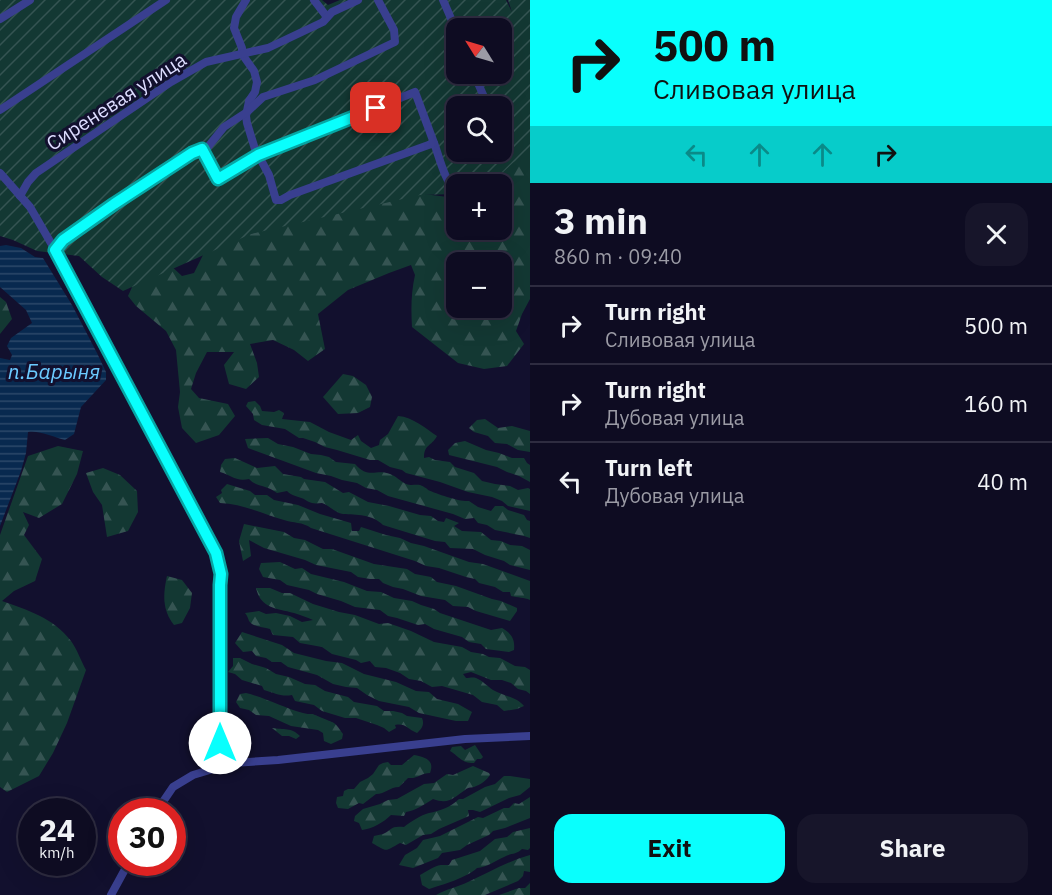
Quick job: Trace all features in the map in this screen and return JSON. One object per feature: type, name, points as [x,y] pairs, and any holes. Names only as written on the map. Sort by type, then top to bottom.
[{"type":"street","points":[[0,19],[30,0]]},
{"type":"street","points":[[0,110],[166,0]]},
{"type":"street","points":[[246,0],[236,17],[234,28],[242,54],[254,71],[257,82],[255,92],[249,101],[247,123],[276,200],[434,143]]},
{"type":"street","points":[[314,0],[327,17]]},
{"type":"street","name":"Сиреневая улица","points":[[20,196],[36,173],[171,82],[206,62],[268,48],[323,22],[332,12],[358,0]]},
{"type":"street","points":[[55,250],[63,240],[114,204],[192,153],[207,148],[224,127],[263,98],[315,80],[395,42],[394,30],[378,0]]},
{"type":"street","points":[[443,0],[451,18]]},
{"type":"street","points":[[202,149],[218,179],[258,155],[415,92],[446,176]]},
{"type":"street","points":[[0,173],[30,207],[55,250],[216,553],[221,574],[220,743],[225,757],[233,764]]},
{"type":"street","points":[[166,798],[173,787],[192,775],[233,764],[465,739],[530,736]]},
{"type":"street","points":[[111,895],[121,876]]},
{"type":"green space","points":[[0,0],[322,0],[328,5],[340,0],[506,0],[512,12],[508,0],[530,0],[530,155],[514,162],[501,174],[446,174],[446,194],[420,195],[251,234],[123,291],[102,277],[79,256],[37,251],[0,236]]},
{"type":"green space","points":[[530,141],[530,299],[516,331],[524,344],[507,366],[484,369],[458,363],[412,327],[415,275],[411,265],[348,290],[318,314],[325,349],[308,361],[294,350],[273,340],[250,344],[259,377],[246,389],[229,384],[224,365],[234,352],[207,352],[191,389],[199,398],[228,404],[235,416],[219,435],[196,443],[182,428],[178,407],[180,392],[176,350],[166,331],[136,306],[128,296],[138,274],[169,264],[182,276],[194,273],[208,245],[407,192],[446,197],[446,240],[512,240],[512,174],[489,174],[504,162],[512,162],[512,156]]},
{"type":"green space","points":[[0,297],[6,302],[12,319],[0,334]]},
{"type":"green space","points":[[343,374],[353,376],[366,385],[372,397],[370,407],[358,413],[338,414],[323,397]]},
{"type":"green space","points":[[255,401],[262,411],[279,410],[284,413],[282,419],[310,422],[351,440],[358,435],[361,441],[371,448],[379,445],[380,440],[388,434],[398,416],[409,419],[437,436],[424,453],[424,458],[450,462],[455,467],[474,473],[482,481],[510,486],[518,490],[530,489],[530,511],[508,506],[492,497],[406,473],[378,460],[370,460],[325,447],[299,438],[285,429],[262,425],[254,420],[253,414],[246,406],[248,402]]},
{"type":"green space","points":[[485,419],[498,428],[512,426],[530,431],[530,452],[518,450],[507,444],[495,443],[488,436],[469,428],[477,420]]},
{"type":"green space","points":[[268,438],[278,444],[329,457],[336,462],[355,464],[369,473],[390,474],[406,484],[421,485],[437,494],[469,501],[491,511],[495,506],[503,506],[524,515],[530,521],[530,538],[495,530],[478,523],[474,518],[465,519],[388,496],[357,483],[316,473],[248,448],[245,439]]},
{"type":"green space","points":[[465,441],[512,458],[524,458],[530,465],[530,482],[497,467],[449,455],[448,450],[455,443]]},
{"type":"green space","points":[[58,446],[83,451],[77,474],[62,504],[39,518],[23,512],[29,525],[24,535],[42,559],[35,581],[14,591],[2,601],[40,616],[56,626],[71,641],[86,670],[67,723],[39,776],[7,792],[0,787],[0,535],[28,456]]},
{"type":"green space","points":[[235,458],[257,468],[275,466],[283,474],[325,482],[343,493],[349,492],[368,502],[431,516],[438,521],[444,522],[446,518],[459,523],[454,526],[462,531],[481,532],[491,540],[522,546],[530,550],[530,570],[510,565],[473,549],[450,548],[445,542],[383,525],[369,517],[340,513],[322,503],[311,503],[287,491],[277,493],[249,479],[237,479],[220,472],[225,459]]},
{"type":"green space","points":[[103,468],[120,475],[137,491],[138,512],[128,531],[107,537],[102,505],[93,492],[86,473]]},
{"type":"green space","points":[[227,484],[250,491],[255,495],[267,495],[274,500],[298,505],[351,523],[352,531],[359,531],[361,527],[469,562],[483,564],[530,581],[530,600],[511,596],[510,592],[503,592],[495,587],[479,583],[475,579],[426,566],[305,525],[245,507],[220,503],[216,497],[222,493],[221,490]]},
{"type":"green space","points":[[244,524],[284,532],[323,549],[332,549],[374,564],[407,569],[415,574],[431,577],[437,582],[501,601],[517,608],[517,611],[510,621],[468,607],[453,606],[445,600],[421,596],[383,583],[379,579],[358,577],[351,572],[316,565],[264,548],[249,540],[251,556],[243,561],[239,541]]},
{"type":"green space","points":[[280,562],[295,569],[302,568],[311,574],[344,582],[367,591],[381,592],[394,598],[412,601],[491,630],[502,628],[512,637],[514,650],[509,652],[486,649],[481,644],[469,642],[462,637],[425,624],[418,625],[388,616],[380,610],[355,607],[309,590],[287,585],[280,580],[263,577],[259,569],[261,563]]},
{"type":"green space","points":[[167,576],[182,580],[192,593],[190,608],[182,623],[174,625],[167,614],[164,602]]},
{"type":"green space","points":[[256,588],[270,588],[282,593],[290,593],[313,604],[379,624],[388,623],[434,642],[462,647],[471,652],[500,658],[515,666],[525,667],[530,670],[530,694],[502,680],[491,680],[471,672],[463,674],[466,678],[478,679],[493,690],[524,706],[504,711],[497,705],[482,702],[473,695],[442,686],[432,687],[386,668],[375,667],[370,661],[361,663],[332,654],[322,647],[300,643],[293,637],[273,635],[270,629],[251,623],[245,613],[259,611],[266,614],[276,613],[290,616],[302,622],[313,620],[265,604]]},
{"type":"green space","points":[[242,632],[282,645],[294,653],[342,663],[364,674],[396,682],[416,691],[429,692],[437,699],[458,704],[472,712],[468,721],[456,721],[379,701],[357,688],[333,684],[317,675],[256,656],[252,651],[243,652],[235,643]]},
{"type":"green space","points":[[233,658],[240,658],[276,674],[348,697],[354,702],[377,706],[384,711],[422,718],[423,725],[417,733],[399,725],[395,725],[396,728],[389,732],[356,718],[345,718],[322,711],[314,705],[295,701],[292,695],[281,695],[264,690],[262,686],[242,680],[228,672],[233,666]]},
{"type":"green space","points":[[246,693],[333,722],[343,734],[342,739],[331,744],[324,741],[323,733],[318,730],[291,726],[269,716],[256,715],[240,708],[236,702],[240,694]]},
{"type":"green space","points":[[272,728],[290,730],[300,736],[296,739],[282,736]]},
{"type":"green space","points":[[475,745],[483,757],[474,763],[463,761],[450,751],[452,747],[461,746],[465,750]]},
{"type":"green space","points":[[414,755],[430,762],[430,773],[408,778],[399,787],[376,794],[363,804],[359,803],[348,809],[338,808],[337,797],[343,796],[344,791],[348,789],[354,789],[373,774],[379,765],[388,762],[391,765],[402,765]]},
{"type":"green space","points":[[473,766],[490,775],[481,784],[467,788],[450,800],[433,799],[406,812],[404,816],[391,815],[378,825],[362,830],[359,823],[354,821],[355,816],[363,809],[397,799],[424,784],[434,783],[447,774],[453,775]]},
{"type":"green space","points":[[504,776],[530,779],[530,787],[520,795],[480,812],[468,810],[469,816],[431,834],[423,835],[406,845],[400,843],[386,850],[372,843],[374,836],[383,834],[394,827],[404,827],[423,815],[445,808],[459,799],[495,784]]},
{"type":"green space","points":[[530,797],[530,818],[493,831],[460,850],[442,853],[438,858],[413,868],[399,865],[405,855],[417,848],[423,840],[440,836],[478,817],[483,818],[509,808],[514,803],[519,804]]},
{"type":"green space","points":[[530,828],[530,848],[528,850],[522,849],[477,868],[461,878],[429,889],[422,885],[420,875],[430,869],[449,865],[452,860],[480,851],[495,839]]},
{"type":"green space","points":[[530,855],[530,872],[524,871],[518,881],[485,895],[436,895],[506,864]]},
{"type":"green space","points":[[530,883],[530,895],[499,895],[525,888]]},
{"type":"water","name":"п.Барыня","points":[[0,246],[21,248],[35,257],[43,258],[72,305],[97,353],[106,372],[106,380],[81,407],[74,434],[65,440],[42,433],[28,432],[21,471],[0,526],[0,358],[10,360],[12,355],[7,346],[11,338],[32,323],[26,310],[0,287]]},
{"type":"route","points":[[220,743],[221,574],[216,553],[55,250],[63,240],[192,153],[202,149],[218,179],[258,155],[376,108]]}]
